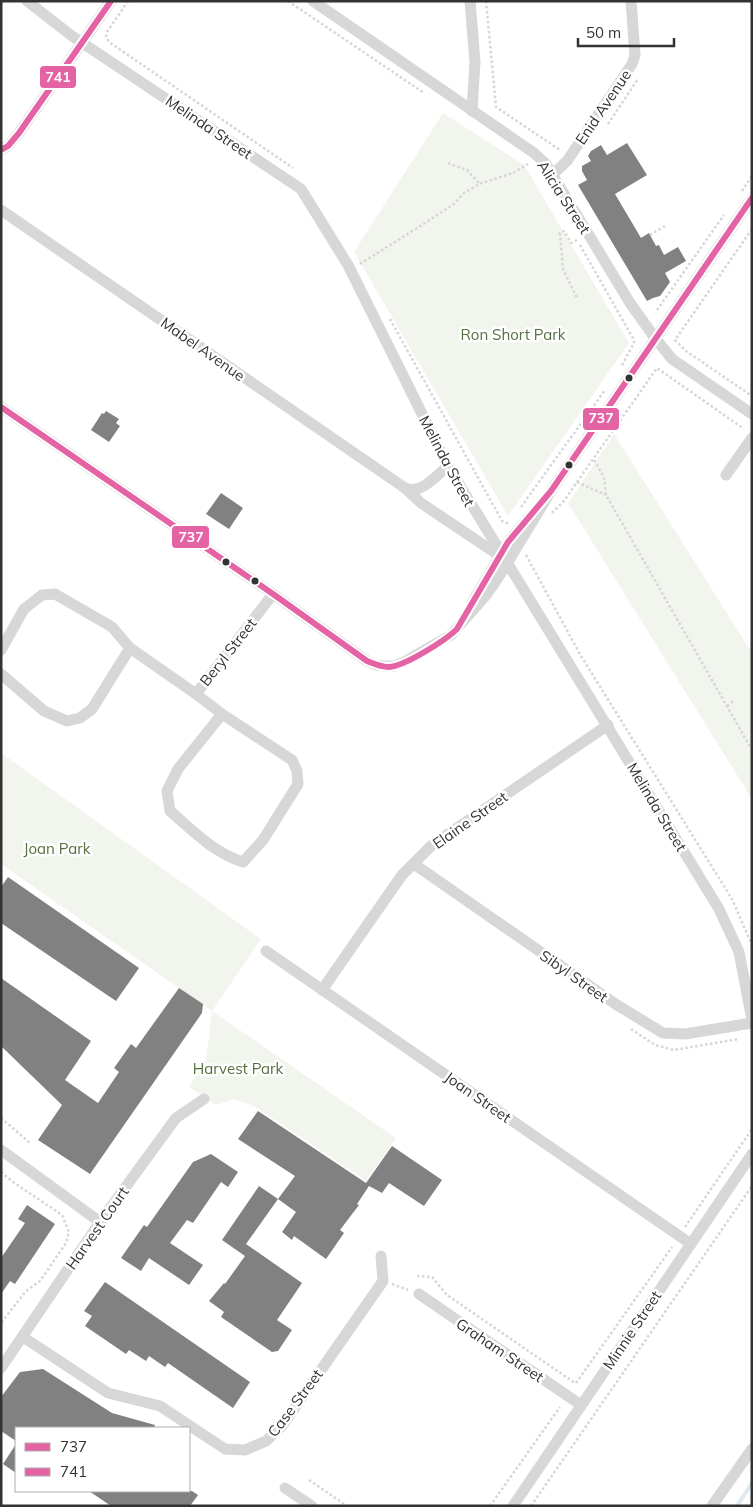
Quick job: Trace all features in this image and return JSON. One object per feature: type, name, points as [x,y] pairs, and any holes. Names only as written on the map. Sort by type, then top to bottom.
[{"type":"street","name":"Melinda Street","points":[[27,1],[52,22],[82,43],[302,189],[348,265],[448,466],[719,909],[739,952],[752,1022]]},
{"type":"street","points":[[1,150],[8,146],[19,133],[111,1]]},
{"type":"street","name":"Alicia Street","points":[[313,1],[534,153],[546,164],[630,303],[672,359],[752,414]]},
{"type":"street","points":[[470,1],[475,62],[472,111]]},
{"type":"street","name":"Enid Avenue","points":[[552,175],[567,161],[632,64],[635,54],[631,1]]},
{"type":"street","points":[[1,407],[367,661],[376,665],[394,666],[451,635],[490,590],[513,535],[551,491],[752,198]]},
{"type":"street","name":"Mabel Avenue","points":[[1,210],[405,488],[421,504],[503,558]]},
{"type":"street","points":[[726,475],[752,438]]},
{"type":"street","points":[[405,488],[410,490],[419,489],[448,466]]},
{"type":"street","name":"Beryl Street","points":[[1,650],[24,609],[42,595],[55,594],[112,627],[130,648],[196,694],[273,594]]},
{"type":"street","points":[[1,674],[44,711],[67,721],[80,718],[92,709],[130,648]]},
{"type":"street","points":[[196,694],[222,714],[292,760],[297,771],[298,784],[263,840],[242,862],[205,841],[170,811],[167,791],[178,769],[222,714]]},
{"type":"street","name":"Elaine Street","points":[[322,990],[402,875],[432,844],[608,725]]},
{"type":"street","name":"Sibyl Street","points":[[414,864],[617,1005],[663,1033],[685,1034],[752,1022]]},
{"type":"street","name":"Joan Street","points":[[266,951],[690,1244]]},
{"type":"street","name":"Harvest Court","points":[[1,1368],[100,1222],[176,1118],[204,1099]]},
{"type":"street","points":[[1,1150],[100,1222]]},
{"type":"street","name":"Minnie Street","points":[[513,1506],[752,1154]]},
{"type":"street","points":[[381,1256],[383,1281]]},
{"type":"street","name":"Case Street","points":[[22,1336],[108,1393],[160,1406],[225,1449],[245,1450],[266,1441],[282,1426],[383,1281]]},
{"type":"street","name":"Graham Street","points":[[419,1294],[582,1405]]},
{"type":"street","points":[[712,1506],[752,1449]]},
{"type":"street","points":[[284,1488],[312,1506]]},
{"type":"path","points":[[288,1],[429,97]]},
{"type":"path","points":[[486,1],[496,106],[561,151]]},
{"type":"path","points":[[448,163],[467,170],[480,184]]},
{"type":"path","points":[[359,264],[426,223],[454,204],[464,193],[480,184],[513,172],[528,164],[534,169]]},
{"type":"path","points":[[740,193],[752,176]]},
{"type":"path","points":[[658,310],[729,209]]},
{"type":"path","points":[[650,235],[665,226]]},
{"type":"path","points":[[752,228],[675,340],[686,351],[752,396]]},
{"type":"path","points":[[577,298],[563,269],[560,233],[564,231],[571,243],[577,240],[634,340],[634,344],[620,369]]},
{"type":"path","points":[[548,518],[564,501],[594,460],[657,368],[744,429]]},
{"type":"path","points":[[538,482],[610,384]]},
{"type":"path","points":[[594,460],[604,477],[606,495],[752,750]]},
{"type":"path","points":[[577,482],[606,495]]},
{"type":"path","points":[[527,549],[525,556],[528,563],[571,639],[732,899],[752,944]]},
{"type":"path","points":[[727,706],[733,701]]},
{"type":"path","points":[[624,1024],[655,1045],[674,1050],[739,1039]]},
{"type":"path","points":[[1,1118],[30,1143]]},
{"type":"path","points":[[684,1228],[752,1129]]},
{"type":"path","points":[[1,1172],[62,1215],[69,1232],[66,1243],[40,1281],[26,1290],[1,1323]]},
{"type":"path","points":[[531,1506],[752,1186]]},
{"type":"path","points":[[574,1389],[576,1383],[672,1247]]},
{"type":"path","points":[[417,1276],[432,1277],[447,1295],[576,1383]]},
{"type":"path","points":[[383,1281],[419,1294]]},
{"type":"path","points":[[490,1506],[560,1407]]},
{"type":"path","points":[[309,1480],[347,1506]]},
{"type":"green space","name":"Ron Short Park","points":[[443,113],[524,165],[629,343],[508,516],[354,252]]},
{"type":"green space","points":[[614,434],[752,653],[752,799],[568,503]]},
{"type":"green space","name":"Joan Park","points":[[1,753],[261,939],[212,1011],[1,864]]},
{"type":"green space","name":"Harvest Park","points":[[212,1011],[396,1138],[366,1181],[252,1105],[234,1099],[216,1105],[189,1087],[206,1061]]},
{"type":"building","points":[[627,143],[647,175],[615,194],[641,238],[649,233],[656,246],[659,245],[664,255],[678,247],[686,261],[665,273],[670,282],[660,296],[647,301],[578,185],[587,180],[582,171],[582,166],[591,161],[588,156],[591,151],[601,145],[607,155]]},
{"type":"building","points":[[106,411],[119,419],[116,423],[120,426],[109,442],[91,430],[102,413],[104,414]]},
{"type":"building","points":[[221,493],[243,508],[229,529],[206,514]]},
{"type":"building","points":[[8,877],[139,968],[116,1001],[1,923],[1,887]]},
{"type":"building","points":[[1,978],[91,1041],[65,1080],[98,1103],[119,1072],[114,1068],[131,1044],[136,1048],[179,988],[203,1004],[202,1013],[90,1174],[38,1140],[62,1105],[1,1046]]},
{"type":"building","points":[[258,1111],[366,1183],[392,1146],[442,1180],[424,1206],[389,1183],[382,1193],[369,1186],[357,1204],[359,1205],[340,1230],[344,1233],[326,1259],[294,1236],[292,1240],[282,1232],[296,1212],[278,1199],[295,1176],[238,1139]]},
{"type":"building","points":[[211,1154],[238,1172],[228,1187],[221,1182],[193,1223],[187,1220],[170,1243],[203,1265],[189,1285],[149,1258],[141,1271],[121,1258],[144,1225],[147,1227],[193,1162]]},
{"type":"building","points":[[259,1186],[278,1199],[246,1244],[302,1283],[277,1320],[292,1330],[278,1351],[272,1352],[221,1317],[224,1312],[209,1301],[225,1284],[245,1256],[222,1240]]},
{"type":"building","points":[[27,1205],[55,1224],[15,1284],[10,1281],[1,1294],[1,1258],[25,1223],[18,1219]]},
{"type":"building","points":[[105,1282],[250,1382],[233,1408],[168,1363],[165,1367],[149,1356],[146,1361],[129,1350],[126,1354],[85,1326],[92,1316],[84,1311]]},
{"type":"building","points":[[43,1369],[112,1413],[155,1425],[154,1427],[15,1427],[15,1440],[1,1431],[1,1397],[20,1372]]},
{"type":"building","points":[[15,1446],[15,1472],[3,1464]]},
{"type":"building","points":[[192,1491],[198,1495],[190,1506],[111,1506],[90,1492]]},
{"type":"waterway","points":[[737,1506],[752,1483]]},
{"type":"transit line","name":"741","points":[[1,150],[8,146],[19,133],[111,1]]},
{"type":"transit line","name":"737","points":[[1,407],[367,661],[389,667],[396,666],[425,652],[457,629],[508,542],[551,491],[752,198]]}]
